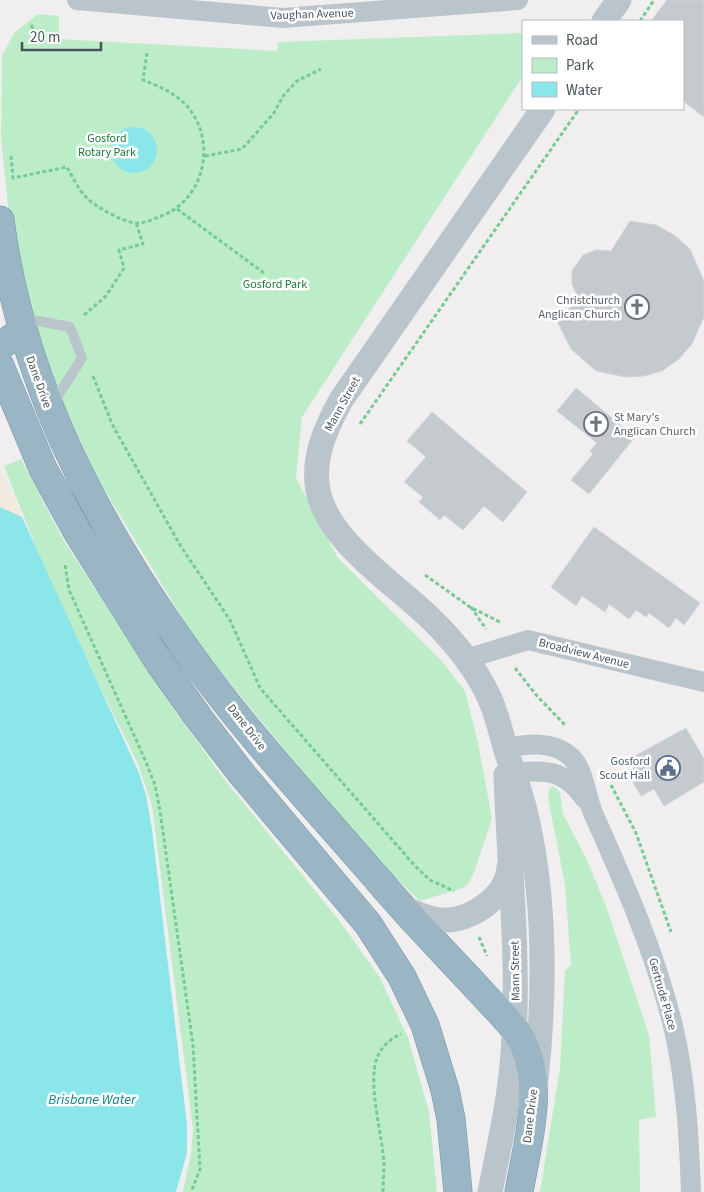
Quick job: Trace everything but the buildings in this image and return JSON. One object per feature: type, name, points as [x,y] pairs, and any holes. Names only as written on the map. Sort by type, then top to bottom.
[{"type":"highway","name":"Dane Drive","points":[[0,220],[5,262],[20,324],[49,410],[75,466],[105,521],[189,653],[268,753],[400,906],[460,968],[523,1043],[531,1063],[534,1078],[533,1104],[519,1192]]},
{"type":"highway","points":[[0,346],[20,324]]},
{"type":"highway","points":[[0,366],[52,485],[78,533],[159,662],[198,718],[241,773],[368,924],[402,977],[427,1032],[445,1090],[451,1119],[458,1192]]},
{"type":"street","name":"Vaughan Avenue","points":[[77,0],[283,18],[309,8],[518,0]]},
{"type":"street","points":[[605,20],[619,0]]},
{"type":"street","name":"Mann Street","points":[[533,1104],[541,1015],[543,959],[531,836],[489,698],[466,659],[430,618],[342,538],[331,521],[322,501],[317,485],[317,466],[326,432],[341,400],[542,110]]},
{"type":"street","name":"Broadview Avenue","points":[[466,659],[528,640],[704,682]]},
{"type":"street","name":"Gertrude Place","points":[[508,763],[536,744],[566,753],[577,766],[590,807],[652,953],[673,1026],[689,1138],[691,1192]]},
{"type":"street","name":"Mann Street","points":[[490,1192],[510,1081],[514,1030],[514,948],[509,867],[508,763]]},
{"type":"street","name":"Gertrude Place","points":[[508,763],[555,773],[580,792],[590,807]]},
{"type":"street","points":[[400,906],[434,918],[448,920],[464,917],[495,896],[506,880],[509,867]]},
{"type":"lane","points":[[20,324],[70,327],[82,358],[49,410]]},
{"type":"path","points":[[641,20],[654,0]]},
{"type":"path","points":[[31,25],[37,36]]},
{"type":"path","points":[[11,156],[13,178],[67,167],[77,184],[91,201],[114,216],[136,223],[147,222],[177,209],[193,191],[200,176],[205,156],[201,133],[186,105],[158,85],[143,80],[147,53]]},
{"type":"path","points":[[205,156],[242,149],[274,113],[282,96],[297,81],[321,69]]},
{"type":"path","points":[[357,429],[578,110]]},
{"type":"path","points":[[177,209],[264,274]]},
{"type":"path","points":[[70,327],[106,296],[124,268],[119,250],[143,244],[136,223]]},
{"type":"path","points":[[82,358],[95,380],[112,424],[180,546],[230,620],[260,688],[414,866],[441,887],[459,893]]},
{"type":"path","points":[[65,562],[69,590],[155,785],[193,1045],[200,1169],[191,1192]]},
{"type":"path","points":[[424,575],[470,607],[501,622],[511,624]]},
{"type":"path","points":[[476,929],[488,959]]},
{"type":"path","points":[[383,1192],[384,1165],[374,1083],[376,1059],[385,1045],[401,1034]]},
{"type":"green space","name":"Gosford Rotary Park","points":[[38,14],[59,16],[59,39],[277,51],[278,42],[522,33],[522,78],[302,417],[296,478],[338,558],[441,660],[465,691],[478,743],[492,819],[473,875],[468,884],[463,888],[420,901],[367,851],[196,641],[98,479],[46,366],[9,217],[1,136],[2,56],[14,33]]},
{"type":"green space","points":[[21,459],[64,541],[171,705],[224,779],[338,919],[379,976],[408,1038],[429,1112],[437,1192],[183,1192],[191,1153],[193,1129],[152,806],[138,764],[55,596],[4,466]]},
{"type":"green space","points":[[553,786],[560,792],[563,814],[587,860],[606,906],[649,1035],[656,1117],[639,1120],[640,1192],[540,1192],[560,1068],[565,971],[571,965],[565,885],[548,798],[549,789]]},
{"type":"sand","points":[[1,468],[22,517],[0,507]]},
{"type":"water","points":[[134,127],[147,131],[153,137],[157,150],[153,163],[147,169],[134,173],[121,169],[115,163],[111,150],[115,137],[121,131]]},
{"type":"water","name":"Brisbane Water","points":[[0,507],[22,517],[139,773],[146,795],[152,829],[187,1125],[187,1153],[176,1192],[0,1192]]},
{"type":"place","name":"Christchurch Anglican Church","points":[[637,307]]},
{"type":"place","name":"St Mary's Anglican Church","points":[[596,424]]},
{"type":"place","name":"Gosford Scout Hall","points":[[668,768]]},
{"type":"park label","name":"Gosford Park","points":[[275,284]]}]
